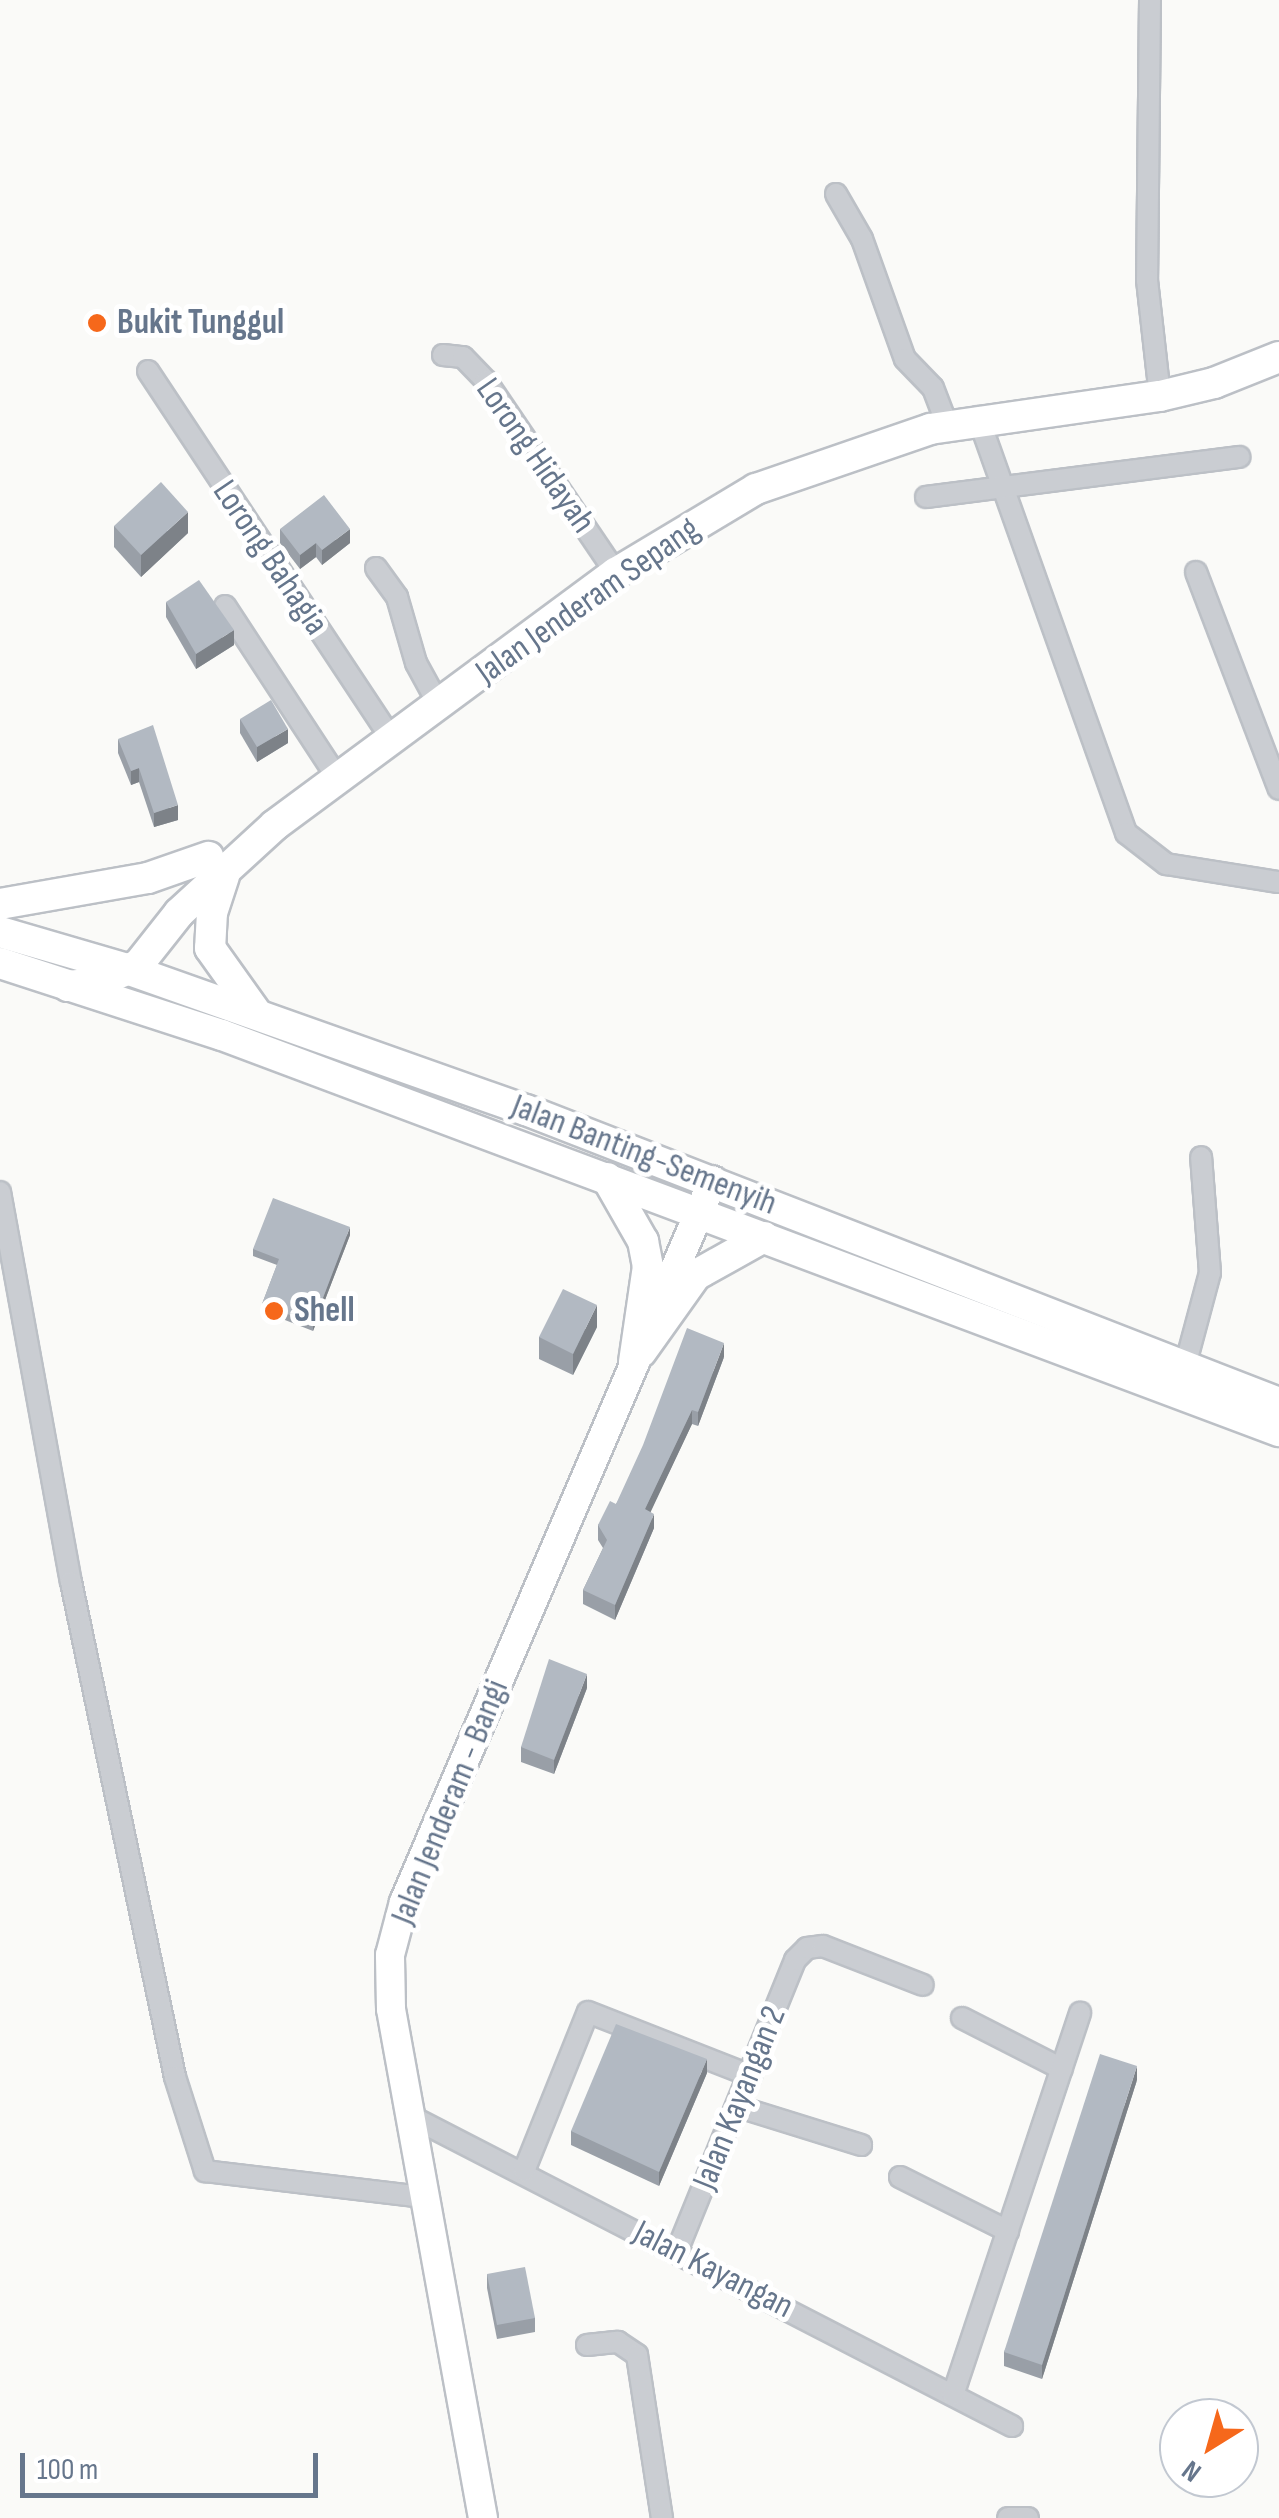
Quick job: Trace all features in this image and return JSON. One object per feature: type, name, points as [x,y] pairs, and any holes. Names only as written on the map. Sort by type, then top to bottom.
[{"type":"main road","name":"Jalan Jenderam Sepang","points":[[127,969],[217,863],[394,742],[616,572],[756,489],[947,425],[1160,396],[1214,384],[1279,357]]},
{"type":"main road","points":[[0,904],[217,863],[210,948],[257,1014]]},
{"type":"main road","name":"Jalan Banting-Semenyih","points":[[0,932],[127,969],[257,1014],[713,1180],[1279,1403]]},
{"type":"main road","name":"Jalan Banting-Semenyih","points":[[0,963],[206,1029],[1279,1432]]},
{"type":"main road","points":[[68,986],[96,983],[127,969],[144,996],[206,1029]]},
{"type":"main road","points":[[607,1178],[643,1241],[648,1266],[634,1362]]},
{"type":"main road","name":"Jalan Jenderam - Bangi","points":[[483,2518],[392,2009],[390,1955],[404,1902],[713,1180]]},
{"type":"main road","points":[[634,1362],[696,1274],[764,1236]]},
{"type":"street","points":[[1150,0],[1147,280],[1160,396]]},
{"type":"street","points":[[836,194],[862,239],[905,359],[933,388],[947,425]]},
{"type":"street","name":"Lorong Hidayah","points":[[444,356],[463,358],[486,381],[616,572]]},
{"type":"street","name":"Lorong Bahagia","points":[[148,372],[394,742]]},
{"type":"street","points":[[978,418],[1126,833],[1166,864],[1279,882]]},
{"type":"street","points":[[926,497],[1240,457]]},
{"type":"street","points":[[376,568],[396,597],[416,663],[440,707]]},
{"type":"street","points":[[1196,572],[1279,789]]},
{"type":"street","points":[[225,606],[338,779]]},
{"type":"street","points":[[1185,1366],[1210,1273],[1200,1158]]},
{"type":"street","points":[[0,1192],[175,2077],[205,2170],[424,2197]]},
{"type":"street","name":"Jalan Kayangan 2","points":[[677,2252],[739,2107],[794,1960],[807,1948],[824,1946],[923,1985]]},
{"type":"street","points":[[524,2172],[588,2012],[750,2076]]},
{"type":"street","points":[[954,2395],[1080,2013]]},
{"type":"street","points":[[962,2018],[1062,2069]]},
{"type":"street","points":[[739,2107],[861,2146]]},
{"type":"street","name":"Jalan Kayangan","points":[[412,2117],[1012,2426]]},
{"type":"street","points":[[900,2177],[1008,2231]]},
{"type":"street","points":[[587,2345],[618,2342],[637,2355],[662,2518]]},
{"type":"street","points":[[1008,2518],[1028,2518]]},
{"type":"building","points":[[161,482],[188,512],[141,555],[114,526]]},
{"type":"building","points":[[324,495],[350,529],[322,550],[316,543],[300,555],[280,529]]},
{"type":"building","points":[[199,580],[234,630],[196,654],[166,602]]},
{"type":"building","points":[[271,700],[288,729],[257,747],[240,719]]},
{"type":"building","points":[[153,725],[178,805],[154,813],[139,768],[131,771],[118,739]]},
{"type":"building","points":[[273,1198],[350,1227],[313,1324],[262,1304],[279,1259],[253,1249]]},
{"type":"building","points":[[563,1289],[597,1305],[573,1354],[539,1337]]},
{"type":"building","points":[[687,1328],[724,1343],[698,1412],[692,1410],[645,1509],[654,1514],[615,1605],[583,1590],[607,1540],[598,1525],[610,1501],[616,1504],[643,1445]]},
{"type":"building","points":[[549,1659],[587,1674],[554,1760],[521,1747]]},
{"type":"building","points":[[616,2024],[707,2059],[659,2172],[571,2131]]},
{"type":"building","points":[[1100,2054],[1137,2066],[1042,2365],[1004,2352]]},
{"type":"building","points":[[525,2267],[535,2318],[497,2325],[487,2274]]},
{"type":"place","name":"Bukit Tunggul","points":[[97,323]]},
{"type":"place","name":"Shell","points":[[274,1311]]}]
